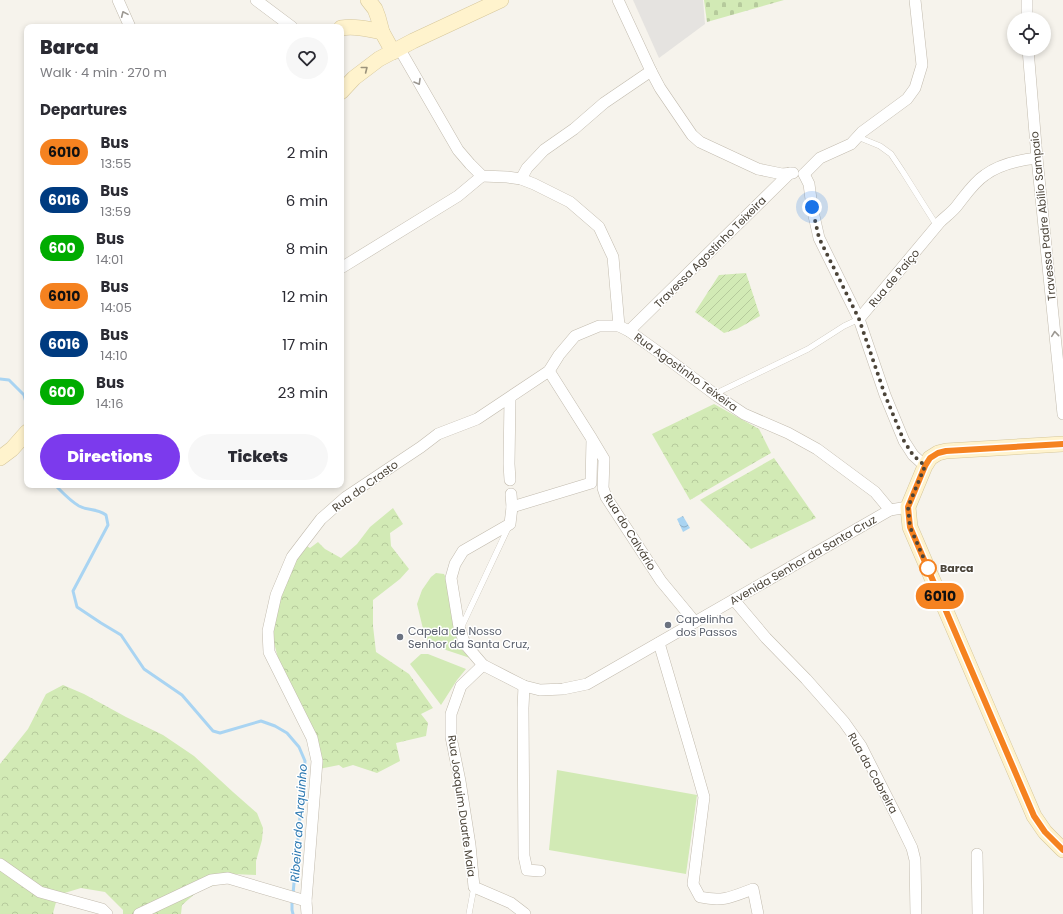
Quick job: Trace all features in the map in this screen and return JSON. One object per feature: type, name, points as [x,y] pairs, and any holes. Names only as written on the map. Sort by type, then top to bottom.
[{"type":"street","points":[[118,0],[129,24]]},
{"type":"street","points":[[256,0],[288,24]]},
{"type":"street","points":[[368,0],[375,9],[382,32],[396,50],[458,150],[482,176]]},
{"type":"street","points":[[344,89],[354,78],[379,59],[501,0]]},
{"type":"street","points":[[618,0],[660,88],[692,135],[700,142],[758,168],[782,174],[804,174],[820,158],[852,144],[862,132],[907,99],[915,88],[922,65],[915,0]]},
{"type":"street","points":[[1027,0],[1027,12]]},
{"type":"street","points":[[344,28],[364,28],[382,32]]},
{"type":"street","name":"Travessa Padre Abílio Sampaio","points":[[1029,56],[1037,158],[1063,414]]},
{"type":"street","points":[[521,179],[526,168],[544,150],[574,129],[604,103],[651,71]]},
{"type":"street","name":"Rua de Paiço","points":[[859,319],[937,226],[955,209],[974,184],[985,175],[1003,165],[1037,158]]},
{"type":"street","name":"Travessa Agostinho Teixeira","points":[[629,331],[790,174]]},
{"type":"street","points":[[804,174],[809,184],[812,207],[819,238],[859,319],[885,395],[904,441],[913,455],[925,466]]},
{"type":"street","points":[[344,266],[458,196],[482,176],[521,179],[570,202],[599,227],[613,257],[619,326]]},
{"type":"street","name":"Rua do Crasto","points":[[306,914],[303,900],[317,761],[312,738],[269,652],[268,631],[276,595],[292,557],[321,518],[346,497],[438,434],[477,419],[549,371],[574,336],[598,326],[619,326]]},
{"type":"street","name":"Rua Agostinho Teixeira","points":[[619,326],[629,331],[717,396],[744,414],[788,433],[817,449],[875,492],[890,510]]},
{"type":"street","name":"Rua do Calvário","points":[[549,371],[604,459],[603,488],[606,497],[661,582],[695,622]]},
{"type":"street","points":[[510,398],[510,480]]},
{"type":"street","points":[[6,454],[24,435]]},
{"type":"street","points":[[512,507],[591,483],[592,439]]},
{"type":"street","points":[[1063,444],[946,451],[938,453],[930,458],[925,466],[908,507],[910,527],[1034,816],[1045,832],[1063,850]]},
{"type":"street","points":[[483,665],[465,644],[460,631],[451,578],[455,564],[464,551],[510,524],[512,507],[511,494]]},
{"type":"street","name":"Avenida Senhor da Santa Cruz","points":[[483,665],[524,686],[540,690],[563,690],[587,684],[890,510],[908,507]]},
{"type":"street","name":"Rua da Cabreira","points":[[734,600],[766,638],[806,679],[844,722],[860,746],[912,848],[915,860],[916,914]]},
{"type":"street","points":[[660,642],[704,797],[693,884],[700,897],[712,899],[729,898],[753,889],[758,914]]},
{"type":"street","name":"Rua Joaquim Duarte Maia","points":[[483,665],[461,686],[451,714],[451,737],[460,781],[470,845],[474,887],[511,903],[525,914]]},
{"type":"street","points":[[524,686],[524,856],[527,870],[540,870]]},
{"type":"street","points":[[977,854],[978,914]]},
{"type":"street","points":[[0,864],[40,892],[102,910],[107,914]]},
{"type":"street","points":[[139,914],[211,880],[228,878],[303,900]]},
{"type":"lane","points":[[858,137],[880,146],[891,154],[904,172],[937,226]]},
{"type":"lane","name":"Rua de Paiço","points":[[717,396],[721,391],[808,349],[844,326],[859,319]]},
{"type":"lane","points":[[460,631],[510,524]]},
{"type":"lane","name":"Rua Joaquim Duarte Maia","points":[[469,914],[474,887]]},
{"type":"green space","points":[[704,0],[784,0],[707,22]]},
{"type":"green space","points":[[746,273],[760,316],[737,329],[724,333],[695,312],[719,275]]},
{"type":"green space","points":[[714,404],[759,429],[771,453],[690,500],[652,434]]},
{"type":"green space","points":[[774,458],[816,518],[751,549],[700,500]]},
{"type":"green space","points":[[393,508],[403,524],[390,533],[391,546],[409,569],[400,579],[373,600],[373,626],[376,652],[409,674],[433,708],[421,714],[428,723],[426,736],[396,743],[400,761],[377,773],[353,765],[343,768],[339,765],[319,769],[279,662],[272,635],[275,598],[305,545],[310,548],[318,542],[325,549],[341,558],[357,544],[370,527]]},
{"type":"green space","points":[[436,573],[444,574],[445,576],[457,641],[461,649],[470,658],[431,645],[425,637],[417,604],[422,590],[431,577]]},
{"type":"green space","points":[[421,654],[428,654],[466,669],[441,705],[410,664]]},
{"type":"green space","points":[[63,685],[84,694],[163,735],[194,756],[257,813],[263,828],[262,840],[256,861],[256,875],[232,874],[220,883],[197,892],[182,905],[181,914],[123,914],[123,910],[105,892],[81,888],[58,895],[54,914],[0,914],[0,764],[28,729],[46,694]]},
{"type":"green space","points":[[557,770],[697,795],[686,874],[549,850]]},
{"type":"shaded area","points":[[633,0],[703,0],[705,24],[659,58]]},
{"type":"water","points":[[683,516],[690,528],[683,532],[677,519]]},
{"type":"waterway","name":"Ribeira do Arquinho","points":[[0,379],[9,380],[24,395]]},
{"type":"waterway","name":"Ribeira do Arquinho","points":[[58,488],[79,506],[86,509],[99,511],[106,515],[108,525],[73,591],[77,607],[121,635],[144,669],[182,695],[213,731],[220,733],[261,721],[275,726],[287,733],[299,747],[305,761],[293,894]]},
{"type":"waterway","name":"Ribeira do Arquinho","points":[[292,900],[293,914]]},
{"type":"bus line","name":"6010","points":[[1063,444],[946,451],[938,453],[930,458],[925,466],[908,507],[910,527],[1034,816],[1039,825],[1063,850]]},
{"type":"place","name":"Barca","points":[[928,568]]},
{"type":"place","name":"Capelinha dos Passos","points":[[668,625]]},
{"type":"place","name":"Capela de Nosso Senhor da Santa Cruz,","points":[[400,637]]},
{"type":"route","points":[[812,207],[819,238],[859,319],[885,395],[904,441],[913,455],[925,466],[908,507],[910,527],[928,568]]}]
